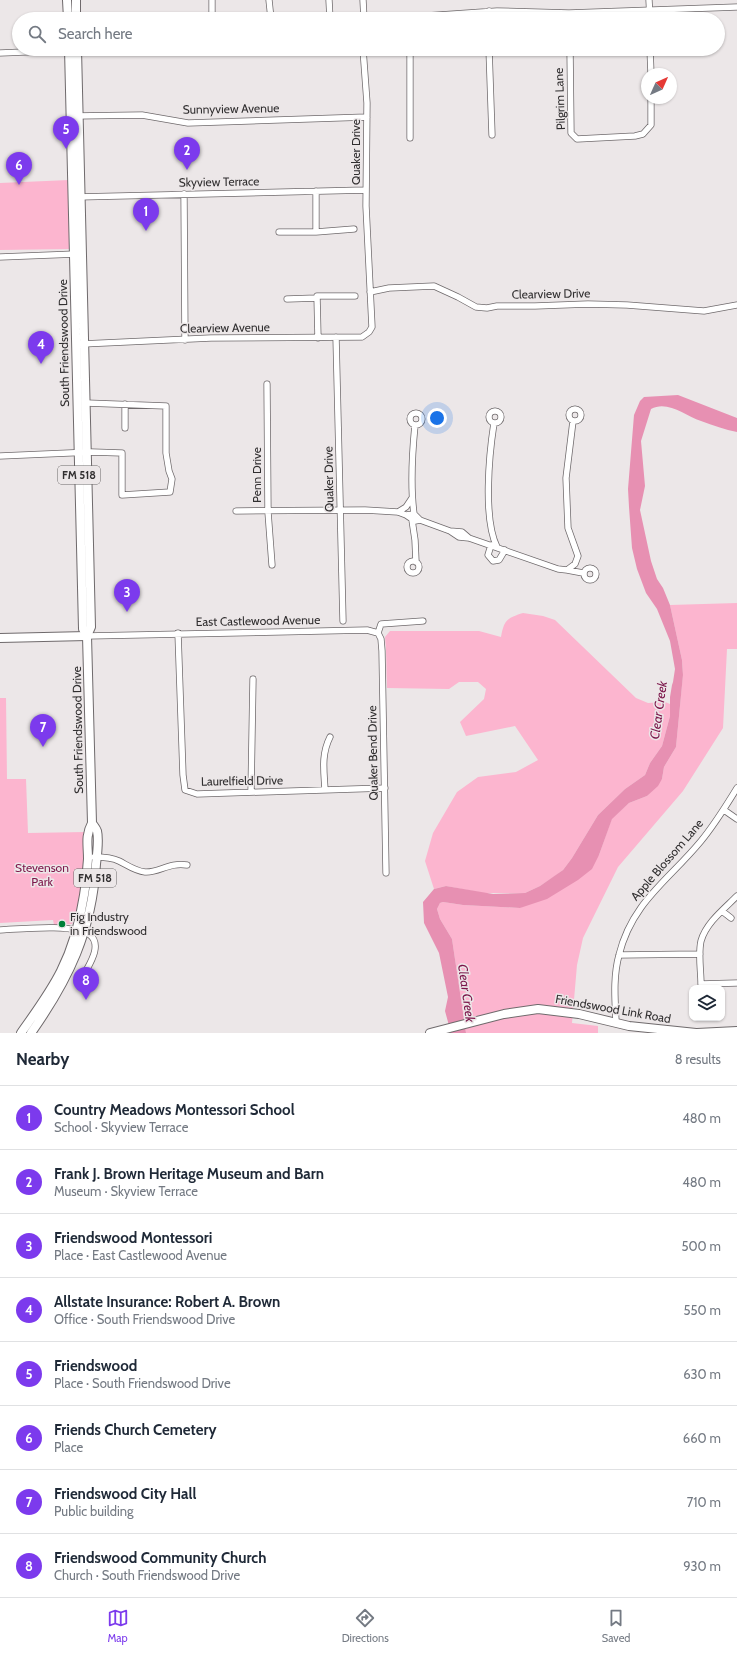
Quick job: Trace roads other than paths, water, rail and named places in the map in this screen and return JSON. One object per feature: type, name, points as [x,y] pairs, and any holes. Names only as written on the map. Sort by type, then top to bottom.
[{"type":"main road","points":[[67,0],[68,12]]},
{"type":"main road","points":[[76,0],[76,12]]},
{"type":"main road","name":"South Friendswood Drive","points":[[73,56],[80,344],[78,454],[83,629],[88,636]]},
{"type":"main road","name":"South Friendswood Drive","points":[[20,1033],[44,999],[61,971],[76,930],[84,896],[88,857],[87,832],[92,823],[88,636],[91,627],[86,403],[80,344]]},
{"type":"main road","points":[[0,638],[88,636]]},
{"type":"main road","name":"South Friendswood Drive","points":[[31,1033],[64,982],[75,958],[84,932],[94,894],[97,857],[97,830],[92,823]]},
{"type":"main road","name":"Friendswood Link Road","points":[[430,1033],[516,1011],[538,1009],[580,1014],[616,1022],[629,1029],[696,1033],[737,1031]]},
{"type":"main road","points":[[40,1021],[38,1029],[40,1033]]},
{"type":"street","points":[[212,0],[212,12]]},
{"type":"street","points":[[269,0],[270,12]]},
{"type":"street","points":[[329,0],[330,12]]},
{"type":"street","points":[[363,0],[364,12]]},
{"type":"street","points":[[649,0],[650,9]]},
{"type":"street","points":[[478,12],[569,12],[737,7]]},
{"type":"street","points":[[0,53],[12,53]]},
{"type":"street","name":"Quaker Drive","points":[[363,56],[367,117],[366,190],[371,328]]},
{"type":"street","points":[[410,56],[410,138]]},
{"type":"street","points":[[489,56],[492,135]]},
{"type":"street","name":"Pilgrim Lane","points":[[570,56],[571,133],[576,139],[635,136],[643,134],[651,126],[651,104]]},
{"type":"street","points":[[650,56],[651,68]]},
{"type":"street","name":"Sunnyview Avenue","points":[[75,116],[142,115],[188,123],[367,117]]},
{"type":"street","name":"Skyview Terrace","points":[[77,197],[366,190]]},
{"type":"street","points":[[316,191],[316,232]]},
{"type":"street","points":[[184,194],[185,340]]},
{"type":"street","points":[[280,232],[316,232],[354,229]]},
{"type":"street","points":[[0,257],[78,254]]},
{"type":"street","name":"Clearview Drive","points":[[370,292],[389,288],[434,286],[476,307],[487,308],[497,306],[596,304],[704,311],[737,305]]},
{"type":"street","points":[[287,299],[317,298],[317,296],[355,296]]},
{"type":"street","points":[[317,298],[318,338]]},
{"type":"street","name":"Clearview Avenue","points":[[80,344],[211,338],[362,337],[369,332],[371,328]]},
{"type":"street","name":"Quaker Drive","points":[[336,337],[343,621]]},
{"type":"street","name":"Penn Drive","points":[[267,384],[268,512],[272,565]]},
{"type":"street","points":[[0,456],[78,454],[87,452],[122,453],[122,496],[170,492],[172,479],[168,471],[166,453],[166,406],[86,403]]},
{"type":"street","points":[[125,404],[125,428]]},
{"type":"street","points":[[567,570],[573,566],[578,556],[568,528],[566,478],[567,461],[574,421]]},
{"type":"street","points":[[494,423],[489,474],[492,531],[493,539],[497,547]]},
{"type":"street","points":[[415,425],[412,458],[412,498],[414,514],[420,520],[450,531],[460,537],[482,542],[567,570],[584,571],[577,560]]},
{"type":"street","points":[[398,512],[406,507],[412,498]]},
{"type":"street","points":[[236,511],[268,512],[340,510],[398,512],[406,515],[412,520],[420,520]]},
{"type":"street","points":[[406,515],[414,514]]},
{"type":"street","points":[[412,520],[416,562]]},
{"type":"street","points":[[482,542],[488,538],[492,531]]},
{"type":"street","points":[[491,545],[488,555],[493,561],[499,560],[505,550]]},
{"type":"street","points":[[378,633],[381,624],[423,621]]},
{"type":"street","name":"East Castlewood Avenue","points":[[88,636],[367,630],[378,633]]},
{"type":"street","name":"Laurelfield Drive","points":[[178,633],[183,775],[185,790],[197,794],[385,788]]},
{"type":"street","name":"Quaker Bend Drive","points":[[378,633],[381,639],[382,652],[386,873]]},
{"type":"street","points":[[251,792],[253,678]]},
{"type":"street","points":[[325,790],[323,763],[324,748],[330,737]]},
{"type":"street","name":"Apple Blossom Lane","points":[[616,1022],[614,984],[619,955],[633,918],[643,903],[701,841],[724,810],[737,788]]},
{"type":"street","points":[[724,810],[737,819]]},
{"type":"street","points":[[88,857],[117,860],[137,870],[146,872],[167,866],[180,864],[187,865]]},
{"type":"street","points":[[737,896],[706,930],[701,942],[700,954],[701,984],[737,983]]},
{"type":"street","points":[[722,911],[731,918]]},
{"type":"street","points":[[0,930],[64,928],[84,932],[91,936],[94,946],[94,956],[86,969]]},
{"type":"street","points":[[619,955],[700,954]]},
{"type":"place","name":"Friendswood","points":[[66,149]]},
{"type":"place","name":"Frank J. Brown Heritage Museum and Barn","points":[[187,170]]},
{"type":"place","name":"Friends Church Cemetery","points":[[19,185]]},
{"type":"place","name":"Country Meadows Montessori School","points":[[146,231]]},
{"type":"place","name":"Allstate Insurance: Robert A. Brown","points":[[41,364]]},
{"type":"place","name":"Friendswood Montessori","points":[[127,612]]},
{"type":"place","name":"Friendswood City Hall","points":[[43,747]]},
{"type":"place","name":"Fig Industry in Friendswood","points":[[62,924]]},
{"type":"place","name":"Friendswood Community Church","points":[[86,1000]]},
{"type":"water label","name":"Clear Creek","points":[[658,710]]},
{"type":"water label","name":"Clear Creek","points":[[467,993]]},
{"type":"park label","name":"Stevenson Park","points":[[42,875]]}]
